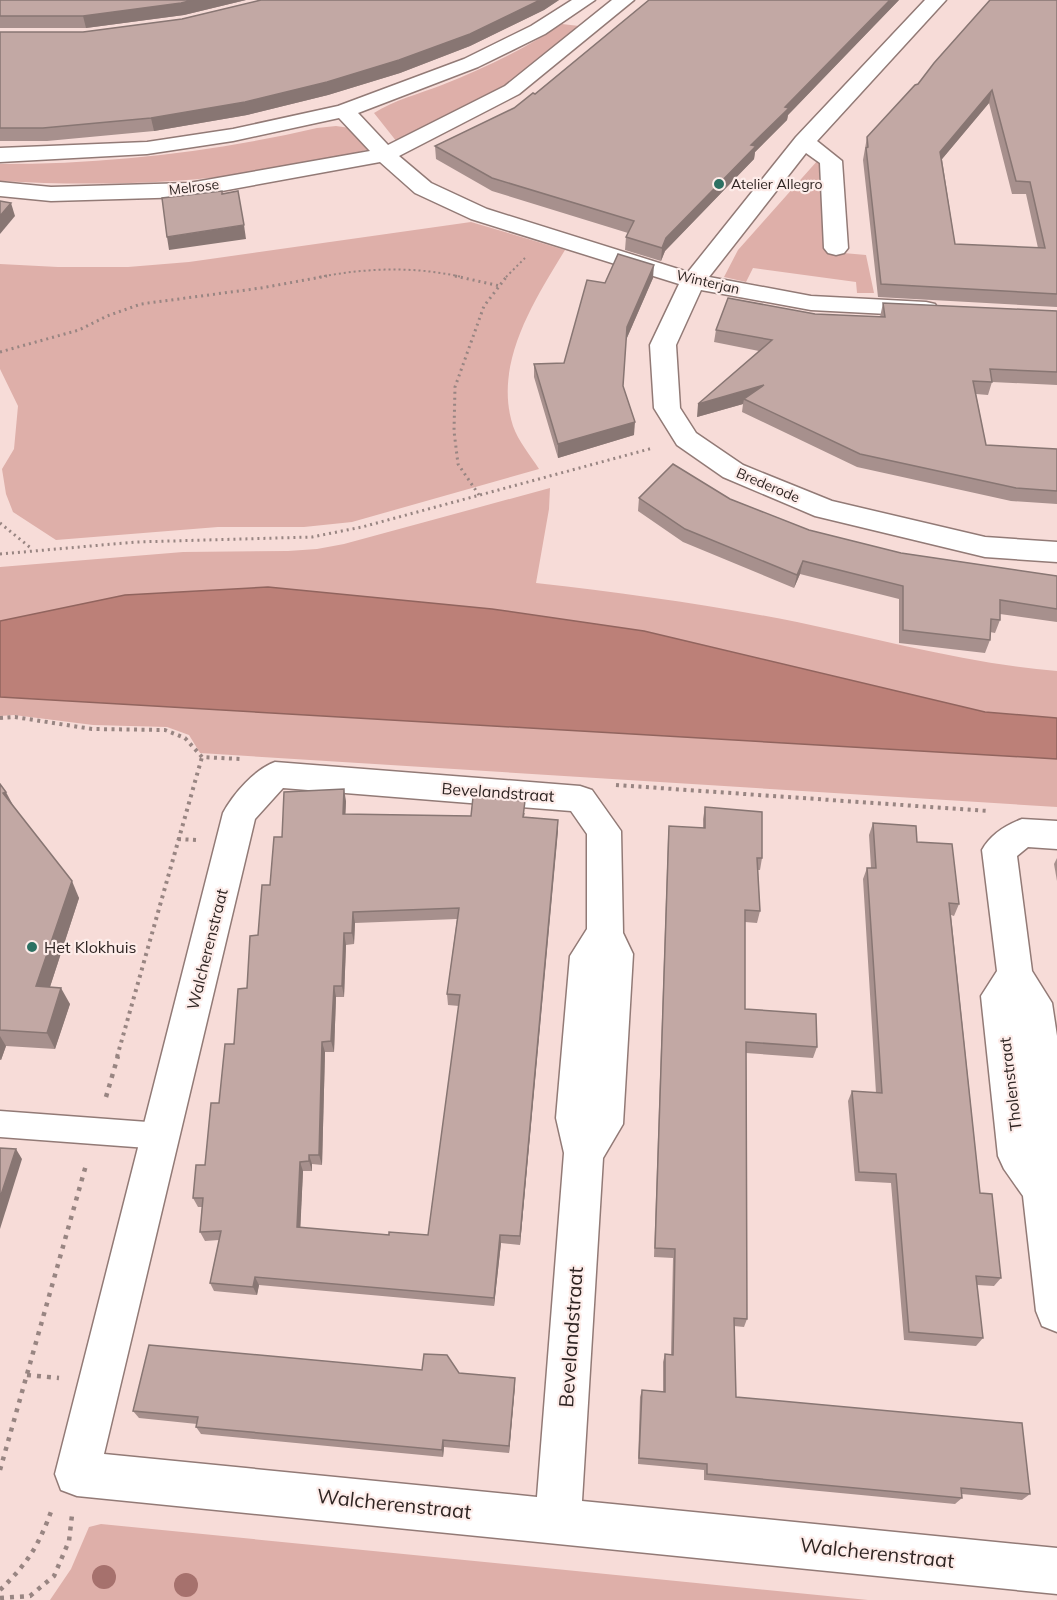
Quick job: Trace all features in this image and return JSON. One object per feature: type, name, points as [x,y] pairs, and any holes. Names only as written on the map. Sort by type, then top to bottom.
[{"type":"street","points":[[0,155],[147,148],[233,135],[344,111],[471,63],[538,30],[585,0]]},
{"type":"street","name":"Melrose","points":[[0,189],[51,194],[189,190],[385,155],[512,90],[624,0]]},
{"type":"street","name":"Brederode","points":[[936,0],[804,142],[693,280],[663,345],[667,408],[686,439],[733,471],[825,509],[985,547],[1057,552]]},
{"type":"street","points":[[344,111],[385,155]]},
{"type":"street","points":[[804,142],[831,161],[836,248]]},
{"type":"street","name":"Winterjan","points":[[385,155],[423,188],[479,214],[693,280],[811,303],[950,310]]},
{"type":"street","name":"Bevelandstraat","points":[[260,767],[580,799],[604,831],[605,933],[615,954],[604,1124],[584,1153],[558,1520]]},
{"type":"street","name":"Walcherenstraat","points":[[260,767],[240,813],[77,1474],[1057,1571]]},
{"type":"street","name":"Tholenstraat","points":[[1057,835],[1022,833],[999,850],[1015,975],[999,996],[1018,1156],[1042,1190],[1057,1311]]},
{"type":"lane","points":[[0,1124],[161,1136]]},
{"type":"path","points":[[479,495],[458,464],[454,431],[455,387],[484,306],[548,235]]},
{"type":"path","points":[[0,352],[79,330],[107,316],[141,304],[261,288],[326,276],[389,268],[438,273],[500,286]]},
{"type":"path","points":[[0,554],[227,538],[312,537],[362,527],[686,439]]},
{"type":"path","points":[[0,523],[33,550]]},
{"type":"path","points":[[0,718],[15,717],[92,729],[165,730],[185,738],[202,757],[260,767]]},
{"type":"path","points":[[612,785],[993,811]]},
{"type":"path","points":[[0,1590],[20,1571],[40,1542],[51,1512],[77,1474]]},
{"type":"path","points":[[0,1598],[30,1596],[54,1576],[69,1541],[77,1474]]},
{"type":"shaded area","points":[[562,24],[579,26],[509,84],[459,112],[397,142],[374,113],[398,101],[489,65],[534,42]]},
{"type":"shaded area","points":[[336,126],[350,128],[370,149],[279,169],[186,180],[93,184],[0,181],[0,164],[80,162],[160,155],[239,144]]},
{"type":"shaded area","points":[[818,160],[827,164],[832,252],[866,255],[874,293],[857,293],[856,282],[753,268],[746,282],[724,277],[738,250]]},
{"type":"shaded area","points":[[471,222],[565,250],[541,290],[520,334],[512,357],[508,380],[508,403],[515,432],[539,469],[352,522],[304,527],[218,527],[56,540],[13,512],[6,494],[2,469],[14,449],[18,406],[0,369],[0,264],[128,267],[189,262]]},
{"type":"shaded area","points":[[550,488],[549,509],[536,583],[732,610],[927,651],[1024,668],[1057,671],[1057,718],[985,712],[644,631],[492,609],[0,621],[0,567],[183,552],[317,549],[344,544]]},
{"type":"shaded area","points":[[268,587],[492,609],[644,631],[985,712],[1057,718],[1057,759],[0,697],[0,621],[125,595]]},
{"type":"shaded area","points":[[0,697],[1057,759],[1057,807],[200,753],[189,735],[167,727],[93,725],[14,715],[0,716]]},
{"type":"shaded area","points":[[101,1524],[868,1600],[50,1600],[71,1569],[89,1527]]},
{"type":"building","points":[[0,0],[193,0],[83,16],[0,16]]},
{"type":"building","points":[[261,0],[540,0],[470,34],[399,60],[327,82],[245,102],[151,118],[43,128],[0,128],[0,32],[83,32],[182,19]]},
{"type":"building","points":[[649,0],[890,0],[785,107],[789,108],[751,145],[756,146],[666,238],[662,248],[626,237],[634,221],[492,178],[435,146],[514,108],[533,93],[535,94]]},
{"type":"building","points":[[990,0],[1057,0],[1057,294],[881,284],[866,148],[868,147],[867,137],[918,84]],"holes":[[[992,90],[1016,181],[1030,182],[1045,248],[955,244],[940,152]]]},
{"type":"building","points":[[222,191],[222,194],[238,191],[244,225],[167,237],[162,198]]},
{"type":"building","points":[[0,201],[11,203],[0,216]]},
{"type":"building","points":[[618,254],[654,265],[627,327],[623,386],[635,422],[558,444],[534,364],[564,363],[587,280],[605,283]]},
{"type":"building","points":[[728,298],[815,314],[885,317],[883,303],[1057,311],[1057,372],[990,369],[992,382],[973,381],[986,445],[1057,449],[1057,491],[1016,488],[860,454],[744,399],[764,385],[698,404],[772,340],[716,330]]},
{"type":"building","points":[[673,464],[730,499],[809,530],[901,553],[1057,576],[1057,609],[1000,600],[1000,620],[991,619],[990,640],[903,630],[903,586],[803,561],[797,575],[685,529],[639,498]]},
{"type":"building","name":"Het Klokhuis","points":[[0,784],[6,792],[3,793],[72,881],[36,986],[61,988],[47,1033],[0,1030]]},
{"type":"building","points":[[344,789],[343,814],[471,816],[473,797],[525,801],[523,817],[558,820],[520,1236],[500,1235],[494,1298],[255,1277],[253,1287],[210,1283],[221,1231],[200,1232],[203,1198],[193,1198],[196,1165],[205,1165],[211,1103],[219,1103],[225,1044],[234,1044],[238,989],[247,988],[250,936],[258,935],[262,885],[270,885],[274,837],[282,837],[284,792]],"holes":[[[459,908],[447,994],[460,995],[428,1235],[389,1232],[389,1235],[297,1227],[300,1162],[309,1161],[309,1155],[319,1155],[322,1042],[331,1041],[334,986],[342,986],[344,933],[352,933],[353,912]]]},
{"type":"building","points":[[705,807],[762,812],[762,858],[757,858],[760,911],[745,910],[745,1009],[816,1014],[817,1047],[746,1042],[747,1319],[734,1318],[736,1397],[1022,1423],[1030,1494],[961,1488],[962,1498],[707,1474],[707,1464],[639,1458],[642,1390],[665,1392],[665,1354],[673,1355],[675,1249],[655,1248],[669,826],[705,828]]},
{"type":"building","points":[[873,823],[916,826],[917,842],[952,844],[959,904],[949,903],[980,1193],[992,1194],[1001,1278],[976,1276],[983,1338],[909,1332],[896,1174],[859,1172],[852,1091],[882,1093],[867,868],[876,868]]},
{"type":"building","points":[[0,1148],[16,1149],[0,1198]]},
{"type":"building","points":[[149,1345],[422,1370],[424,1354],[447,1355],[459,1373],[515,1378],[509,1446],[443,1440],[442,1450],[196,1427],[198,1417],[133,1411]]},
{"type":"place","name":"Atelier Allegro","points":[[719,184]]},
{"type":"place","name":"Het Klokhuis","points":[[32,947]]}]
